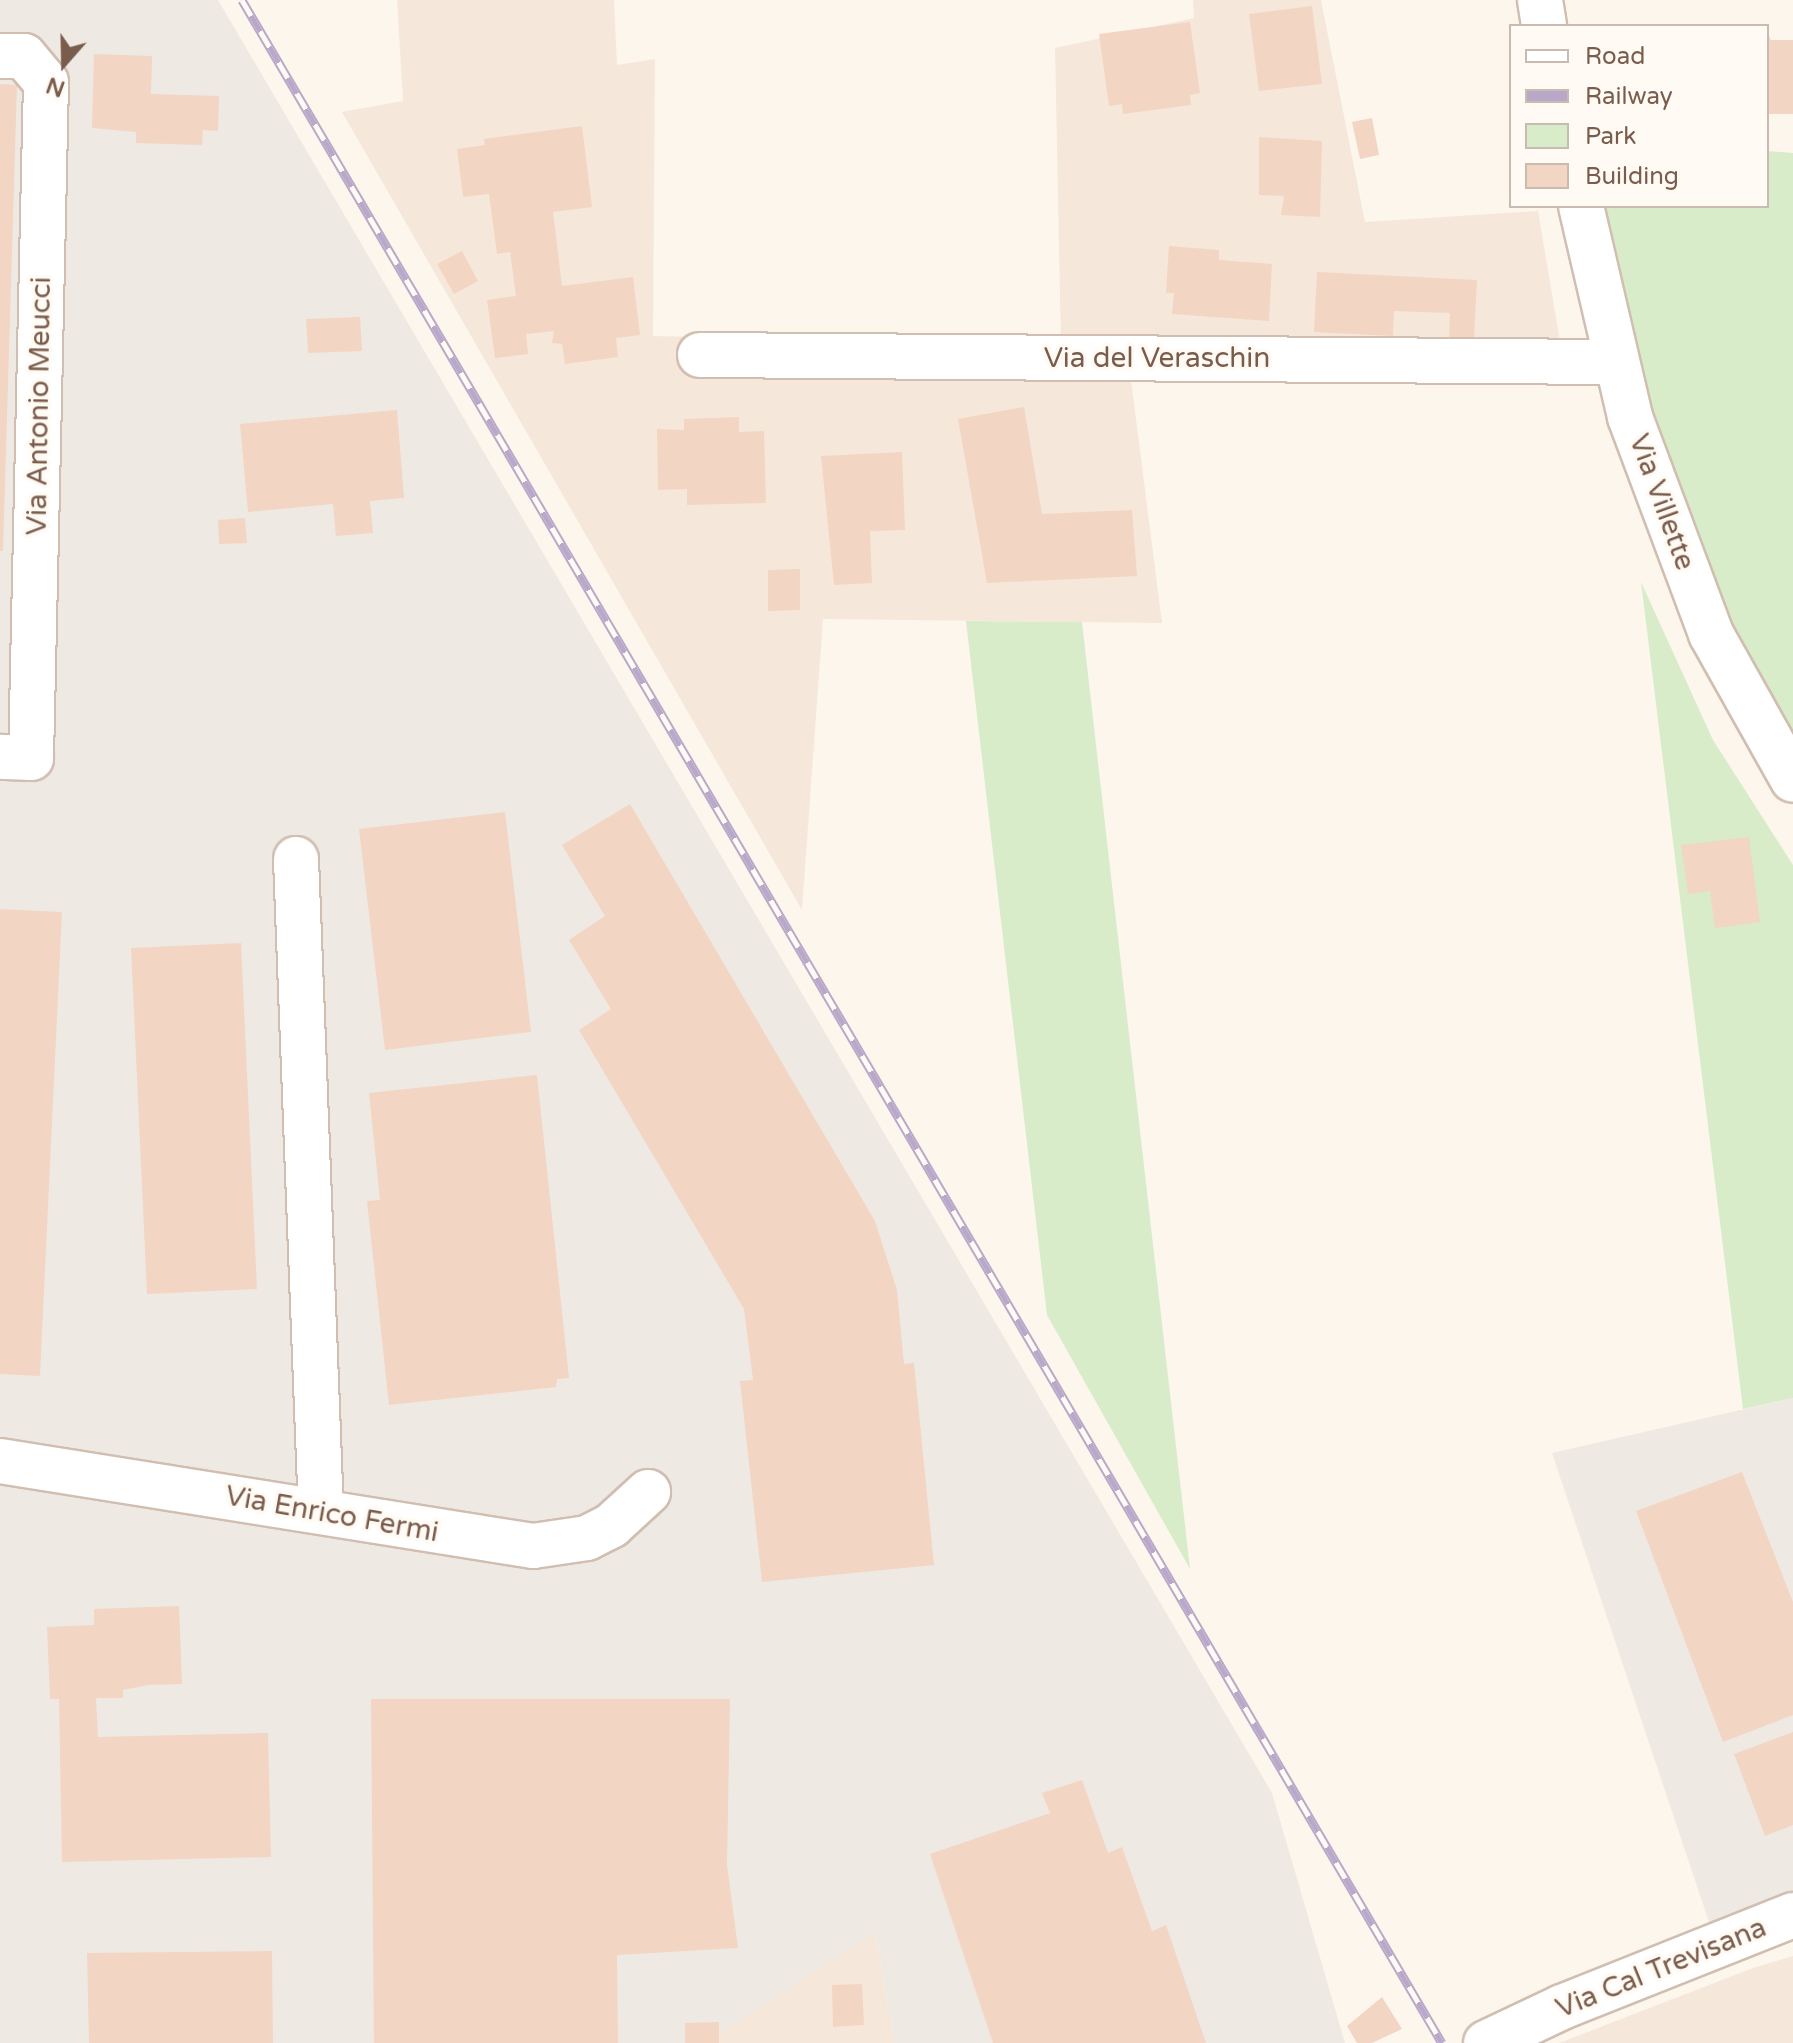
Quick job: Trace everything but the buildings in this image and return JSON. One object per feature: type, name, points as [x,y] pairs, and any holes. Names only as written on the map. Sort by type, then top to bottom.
[{"type":"street","points":[[1540,0],[1544,24]]},
{"type":"street","name":"Via Antonio Meucci","points":[[0,56],[24,56],[46,82],[31,758],[0,757]]},
{"type":"street","name":"Via Villette","points":[[1581,208],[1614,362],[1711,634],[1793,780]]},
{"type":"street","name":"Via del Veraschin","points":[[700,355],[1614,362]]},
{"type":"street","points":[[296,859],[321,1512]]},
{"type":"street","name":"Via Enrico Fermi","points":[[0,1461],[502,1543],[558,1545],[612,1525],[648,1492]]},
{"type":"street","name":"Via Cal Trevisana","points":[[1486,2043],[1562,2007],[1793,1915]]},
{"type":"shaded area","points":[[0,0],[218,0],[1272,1793],[1345,2043],[895,2043],[875,1932],[703,2043],[0,2043]]},
{"type":"shaded area","points":[[397,0],[614,0],[617,65],[655,59],[653,336],[1061,344],[1055,48],[1194,18],[1193,0],[1321,0],[1365,222],[1538,211],[1565,371],[1128,356],[1162,623],[823,619],[802,910],[342,112],[403,101]]},
{"type":"shaded area","points":[[1793,1398],[1793,1898],[1710,1925],[1552,1453]]},
{"type":"shaded area","points":[[875,1932],[895,2043],[703,2043]]},
{"type":"shaded area","points":[[1793,1956],[1793,2043],[1559,2043],[1753,1968]]},
{"type":"green space","points":[[1769,151],[1793,153],[1793,741],[1710,580],[1630,358],[1605,208],[1769,208]]},
{"type":"green space","points":[[1641,582],[1713,740],[1793,865],[1793,1398],[1743,1409]]},
{"type":"green space","points":[[966,621],[1082,622],[1190,1569],[1047,1315]]},
{"type":"railway","points":[[242,0],[1442,2043]]}]
